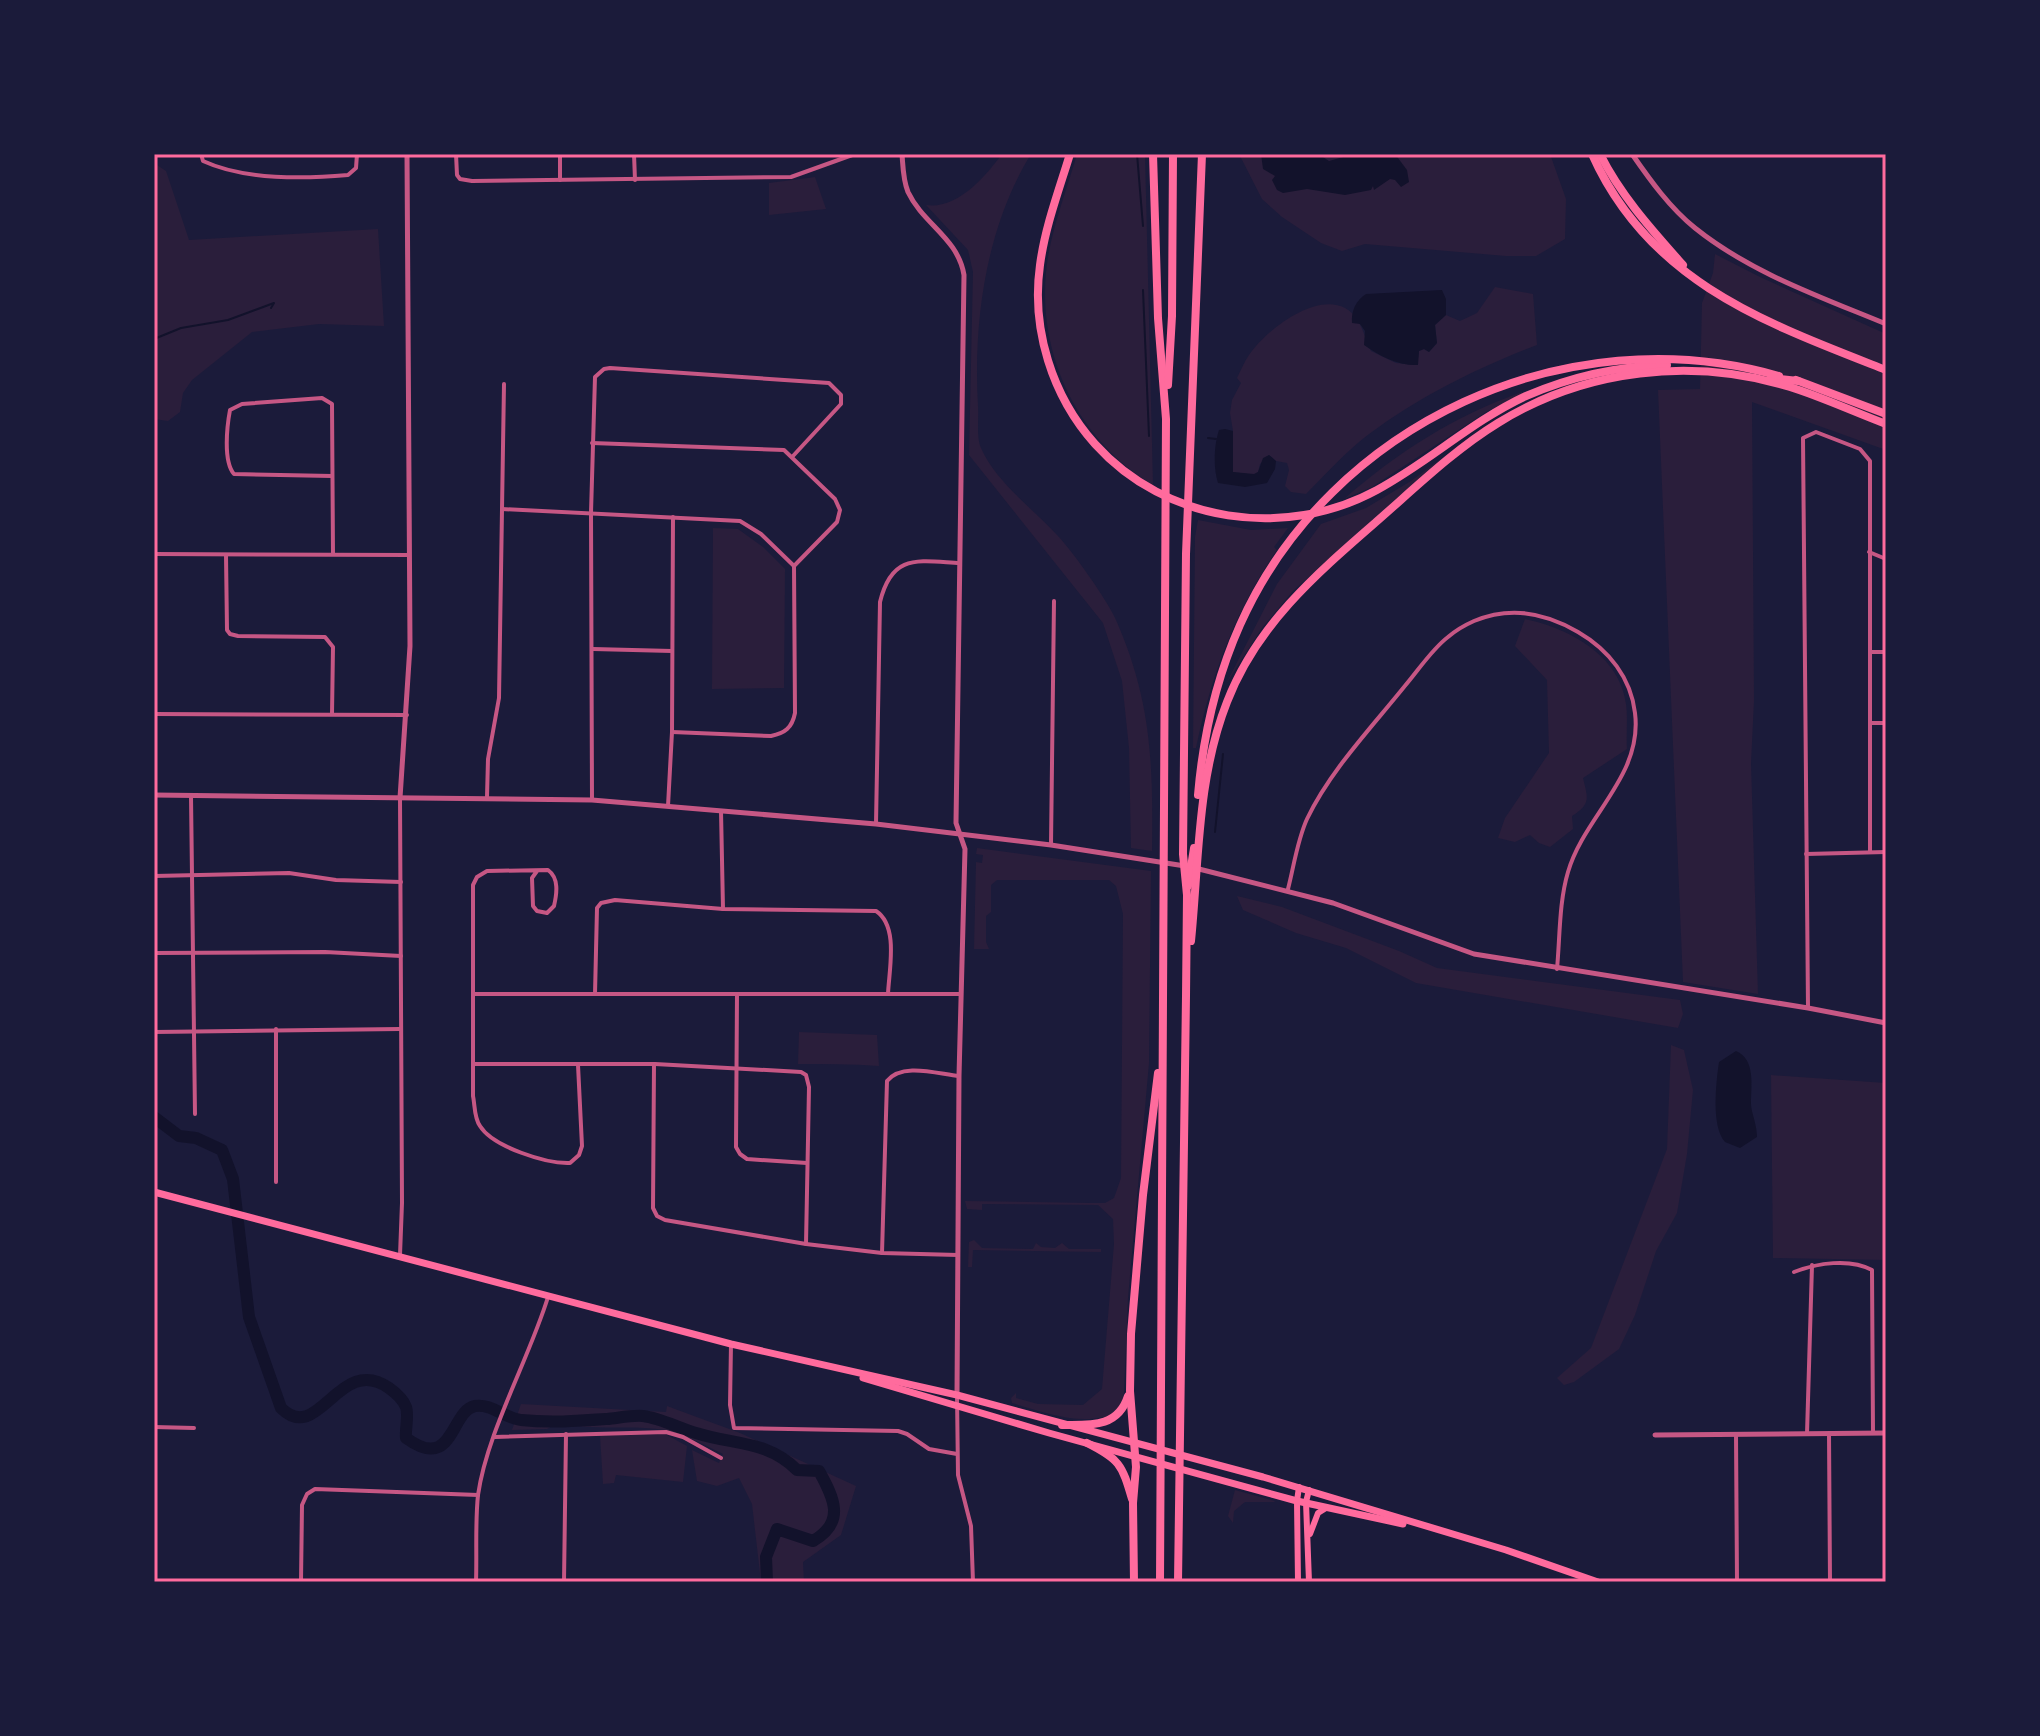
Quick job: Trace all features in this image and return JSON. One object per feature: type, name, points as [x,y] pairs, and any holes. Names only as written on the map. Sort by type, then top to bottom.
[{"type":"highway","points":[[1070,154],[1040,265],[1038,303],[1045,352],[1059,390],[1079,425],[1107,457],[1149,488],[1200,510],[1249,518],[1295,517],[1337,508],[1378,489],[1500,410],[1549,387],[1585,376],[1634,367],[1675,365],[1798,381]]},
{"type":"highway","points":[[1153,154],[1158,318],[1166,419]]},
{"type":"highway","points":[[1160,1582],[1162,850],[1166,419],[1172,316],[1173,154]]},
{"type":"highway","points":[[1192,856],[1186,554],[1202,154]]},
{"type":"highway","points":[[1592,154],[1629,215],[1665,254],[1694,278],[1743,310],[1782,329],[1886,370]]},
{"type":"highway","points":[[1600,154],[1637,213],[1694,278]]},
{"type":"highway","points":[[1186,996],[1192,856],[1202,760],[1214,699],[1241,623],[1266,579],[1304,525],[1336,489],[1378,452],[1430,418],[1495,387],[1574,365],[1638,358],[1706,360],[1798,381],[1886,414]]},
{"type":"highway","points":[[1178,1582],[1187,895],[1205,783],[1218,727],[1242,670],[1265,631],[1322,568],[1454,455],[1498,423],[1542,400],[1588,383],[1636,373],[1685,370],[1734,374],[1790,387],[1886,424]]},
{"type":"highway","points":[[1134,1582],[1134,1442],[1130,1391],[1133,1305],[1161,1047]]},
{"type":"highway","points":[[1062,1425],[1101,1425],[1118,1415],[1130,1391]]},
{"type":"highway","points":[[1087,1443],[1114,1458],[1126,1477],[1133,1503]]},
{"type":"main road","points":[[154,1192],[731,1344],[957,1395],[1134,1442],[1309,1490],[1572,1571],[1598,1582]]},
{"type":"main road","points":[[811,1363],[957,1407],[1297,1501],[1431,1528]]},
{"type":"main road","points":[[1298,1582],[1299,1487]]},
{"type":"main road","points":[[1309,1490],[1306,1502],[1309,1582]]},
{"type":"main road","points":[[1308,1542],[1318,1513],[1328,1507]]},
{"type":"street","points":[[201,154],[203,161],[216,167],[258,176],[348,175],[356,168],[357,154]]},
{"type":"street","points":[[399,1256],[402,1233],[400,798],[407,715],[409,555],[407,154]]},
{"type":"street","points":[[456,154],[457,175],[466,181],[791,177],[855,154]]},
{"type":"street","points":[[560,154],[560,180]]},
{"type":"street","points":[[634,154],[635,180]]},
{"type":"street","points":[[829,154],[833,162]]},
{"type":"street","points":[[902,154],[904,182],[910,196],[953,245],[962,261],[964,275],[956,811],[956,827],[965,849],[959,1076],[957,1454],[958,1475],[972,1534],[973,1582]]},
{"type":"street","points":[[1632,154],[1672,205],[1694,227],[1722,247],[1798,287],[1886,324]]},
{"type":"street","points":[[592,800],[591,513],[595,377],[604,369],[829,383],[841,395],[841,404],[793,456]]},
{"type":"street","points":[[487,797],[488,759],[499,698],[504,384]]},
{"type":"street","points":[[332,476],[234,474],[228,461],[230,410],[242,404],[326,398],[332,404],[333,554]]},
{"type":"street","points":[[1808,1008],[1803,438],[1816,432],[1860,449],[1870,461],[1870,852]]},
{"type":"street","points":[[592,443],[784,450],[835,499],[840,510],[837,522],[794,566],[795,713],[792,725],[782,734],[771,736],[672,732]]},
{"type":"street","points":[[502,509],[740,521],[761,534],[794,566]]},
{"type":"street","points":[[668,806],[672,732],[673,517]]},
{"type":"street","points":[[1869,552],[1886,559]]},
{"type":"street","points":[[154,554],[409,555]]},
{"type":"street","points":[[226,555],[227,630],[238,636],[325,637],[333,647],[332,714]]},
{"type":"street","points":[[876,824],[880,602],[883,589],[896,568],[907,563],[960,563]]},
{"type":"street","points":[[1051,845],[1054,601]]},
{"type":"street","points":[[1288,889],[1298,845],[1319,796],[1448,636],[1478,620],[1504,613],[1528,613],[1552,619],[1587,637],[1614,661],[1629,689],[1636,717],[1630,760],[1621,781],[1579,842],[1567,873],[1557,969]]},
{"type":"street","points":[[593,649],[672,651]]},
{"type":"street","points":[[1871,652],[1886,652]]},
{"type":"street","points":[[154,714],[407,715]]},
{"type":"street","points":[[1871,723],[1886,723]]},
{"type":"street","points":[[154,795],[592,800],[876,824],[1051,845],[1220,872],[1288,889],[1358,910],[1474,954],[1886,1023]]},
{"type":"street","points":[[191,796],[195,1114]]},
{"type":"street","points":[[721,811],[723,909]]},
{"type":"street","points":[[1806,854],[1886,852]]},
{"type":"street","points":[[537,871],[532,878],[533,906],[537,911],[547,913],[555,903],[555,879],[548,870],[487,871],[475,880],[472,889],[473,1096],[477,1122],[482,1130],[505,1145],[540,1159],[563,1163],[576,1160],[582,1146],[578,1065]]},
{"type":"street","points":[[154,876],[289,873],[336,880],[401,882]]},
{"type":"street","points":[[595,994],[597,908],[601,903],[615,900],[723,909],[876,911],[885,916],[890,932],[888,994]]},
{"type":"street","points":[[154,953],[325,952],[401,956]]},
{"type":"street","points":[[474,994],[961,994]]},
{"type":"street","points":[[737,994],[736,1147],[747,1159],[807,1163]]},
{"type":"street","points":[[276,1029],[276,1182]]},
{"type":"street","points":[[154,1032],[400,1029]]},
{"type":"street","points":[[473,1064],[655,1064],[793,1071],[806,1075],[809,1087],[806,1244]]},
{"type":"street","points":[[655,1064],[653,1208],[657,1216],[665,1220],[806,1244],[882,1253],[958,1255]]},
{"type":"street","points":[[882,1253],[887,1081],[897,1072],[905,1070],[959,1076]]},
{"type":"street","points":[[1807,1434],[1812,1265]]},
{"type":"street","points":[[1794,1272],[1812,1265],[1864,1266],[1872,1270],[1873,1433]]},
{"type":"street","points":[[476,1582],[478,1495],[499,1425],[548,1295]]},
{"type":"street","points":[[731,1344],[730,1405],[734,1428],[898,1431],[929,1449],[957,1454]]},
{"type":"street","points":[[154,1427],[194,1428]]},
{"type":"street","points":[[495,1437],[666,1432],[683,1437],[721,1458]]},
{"type":"street","points":[[1655,1435],[1886,1433]]},
{"type":"street","points":[[564,1582],[566,1434]]},
{"type":"street","points":[[1736,1434],[1737,1582]]},
{"type":"street","points":[[1829,1434],[1830,1582]]},
{"type":"street","points":[[301,1582],[302,1505],[307,1494],[315,1489],[478,1495]]},
{"type":"shaded area","points":[[1002,154],[1031,154],[1003,212],[986,276],[978,341],[979,444],[1005,483],[1071,552],[1098,588],[1116,620],[1137,678],[1148,734],[1152,851],[1131,848],[1129,748],[1122,681],[1103,623],[969,455],[973,272],[968,250],[926,205],[949,202],[970,190]]},
{"type":"shaded area","points":[[1077,154],[1145,154],[1153,485],[1127,467],[1085,421],[1069,394],[1049,335],[1045,304],[1048,257]]},
{"type":"shaded area","points":[[1239,154],[1550,154],[1566,199],[1565,239],[1536,256],[1365,244],[1342,251],[1321,243],[1282,217],[1262,199]]},
{"type":"shaded area","points":[[1261,154],[1320,155],[1329,161],[1354,154],[1395,154],[1407,170],[1409,182],[1401,187],[1390,179],[1374,190],[1373,186],[1371,190],[1345,195],[1307,189],[1283,193],[1277,190],[1272,180],[1275,176],[1263,169]]},
{"type":"shaded area","points":[[154,163],[166,171],[189,240],[378,229],[384,326],[319,324],[252,332],[192,380],[183,393],[180,412],[168,421],[154,419]]},
{"type":"shaded area","points":[[815,177],[826,209],[769,215],[769,183]]},
{"type":"shaded area","points":[[1715,254],[1886,334],[1886,450],[1752,402],[1754,700],[1751,763],[1758,994],[1683,982],[1658,390],[1700,389],[1702,303],[1713,273]]},
{"type":"shaded area","points":[[1495,287],[1533,294],[1537,345],[1467,375],[1400,413],[1359,442],[1306,494],[1291,492],[1285,486],[1289,470],[1287,463],[1276,461],[1269,455],[1254,475],[1233,472],[1230,413],[1232,400],[1241,383],[1237,378],[1256,345],[1278,325],[1306,310],[1333,304],[1355,316],[1371,351],[1396,363],[1417,365],[1419,351],[1424,349],[1429,352],[1437,343],[1435,325],[1446,315],[1460,321],[1477,313]]},
{"type":"shaded area","points":[[1442,290],[1446,299],[1446,315],[1435,325],[1437,343],[1429,352],[1424,349],[1419,351],[1418,365],[1397,362],[1370,349],[1364,345],[1365,331],[1360,324],[1352,323],[1355,306],[1366,294]]},
{"type":"shaded area","points":[[1522,392],[1372,487],[1344,499],[1428,437],[1473,412]]},
{"type":"shaded area","points":[[1219,430],[1233,431],[1233,472],[1254,474],[1258,472],[1263,458],[1269,455],[1276,461],[1267,483],[1245,487],[1218,483],[1216,442]]},
{"type":"shaded area","points":[[1443,457],[1293,591],[1262,628],[1226,684],[1277,584],[1321,524],[1366,508]]},
{"type":"shaded area","points":[[1198,520],[1251,530],[1288,528],[1274,547],[1277,550],[1249,597],[1226,645],[1196,748],[1193,748],[1195,537]]},
{"type":"shaded area","points":[[713,528],[738,529],[763,547],[785,569],[784,688],[712,689]]},
{"type":"shaded area","points":[[1525,619],[1558,629],[1589,646],[1614,671],[1626,704],[1627,749],[1583,778],[1587,796],[1585,804],[1572,816],[1573,829],[1550,847],[1530,835],[1515,842],[1498,838],[1505,818],[1549,753],[1547,680],[1515,646]]},
{"type":"shaded area","points":[[977,848],[1151,871],[1149,1063],[1128,1298],[1124,1393],[1120,1405],[1104,1420],[1103,1417],[1080,1419],[1057,1416],[1012,1403],[1011,1398],[1016,1393],[1016,1398],[1038,1404],[1083,1405],[1102,1389],[1114,1244],[1113,1219],[1098,1205],[982,1204],[982,1210],[967,1209],[965,1201],[1105,1203],[1114,1198],[1121,1178],[1123,914],[1116,886],[1109,880],[997,880],[991,885],[991,912],[986,916],[989,949],[974,949],[976,862],[982,863],[983,855],[976,854]]},
{"type":"shaded area","points":[[1237,896],[1282,907],[1437,968],[1680,1000],[1683,1014],[1678,1028],[1416,983],[1346,948],[1296,933],[1243,910]]},
{"type":"shaded area","points":[[799,1032],[877,1035],[879,1066],[798,1064]]},
{"type":"shaded area","points":[[1671,1045],[1684,1050],[1693,1090],[1677,1213],[1656,1251],[1635,1315],[1619,1349],[1574,1382],[1564,1385],[1557,1378],[1591,1348],[1667,1149]]},
{"type":"shaded area","points":[[1736,1051],[1750,1067],[1751,1107],[1757,1137],[1740,1148],[1725,1142],[1721,1135],[1716,1104],[1719,1062]]},
{"type":"shaded area","points":[[1771,1075],[1886,1083],[1886,1260],[1773,1258]]},
{"type":"shaded area","points":[[974,1240],[982,1248],[1033,1249],[1036,1243],[1041,1247],[1055,1248],[1062,1243],[1069,1249],[1101,1249],[1101,1252],[973,1250],[972,1267],[968,1267],[969,1242]]},
{"type":"shaded area","points":[[521,1404],[666,1412],[667,1406],[740,1433],[856,1486],[841,1535],[803,1562],[804,1582],[761,1582],[752,1504],[739,1478],[717,1486],[697,1481],[692,1450],[719,1463],[723,1454],[680,1434],[652,1428],[585,1427],[559,1422],[547,1429],[512,1430]]},
{"type":"shaded area","points":[[665,1434],[687,1446],[683,1482],[616,1475],[614,1483],[603,1484],[600,1436]]},
{"type":"shaded area","points":[[1235,1490],[1275,1501],[1245,1502],[1234,1511],[1233,1523],[1228,1516]]},
{"type":"waterway","points":[[1137,154],[1143,226]]},
{"type":"waterway","points":[[1143,290],[1149,436]]},
{"type":"waterway","points":[[154,339],[181,328],[228,320],[274,303],[271,308]]},
{"type":"waterway","points":[[1208,438],[1216,439]]},
{"type":"waterway","points":[[1215,832],[1223,754]]},
{"type":"waterway","points":[[154,1117],[179,1136],[196,1138],[222,1150],[233,1179],[249,1317],[281,1408],[294,1417],[307,1416],[343,1389],[356,1382],[372,1380],[389,1388],[405,1404],[406,1438],[422,1447],[442,1445],[467,1410],[481,1406],[515,1419],[532,1421],[643,1416],[710,1437],[762,1448],[786,1460],[797,1470],[819,1471],[834,1509],[830,1526],[813,1541],[777,1529],[766,1557],[767,1582]]}]
